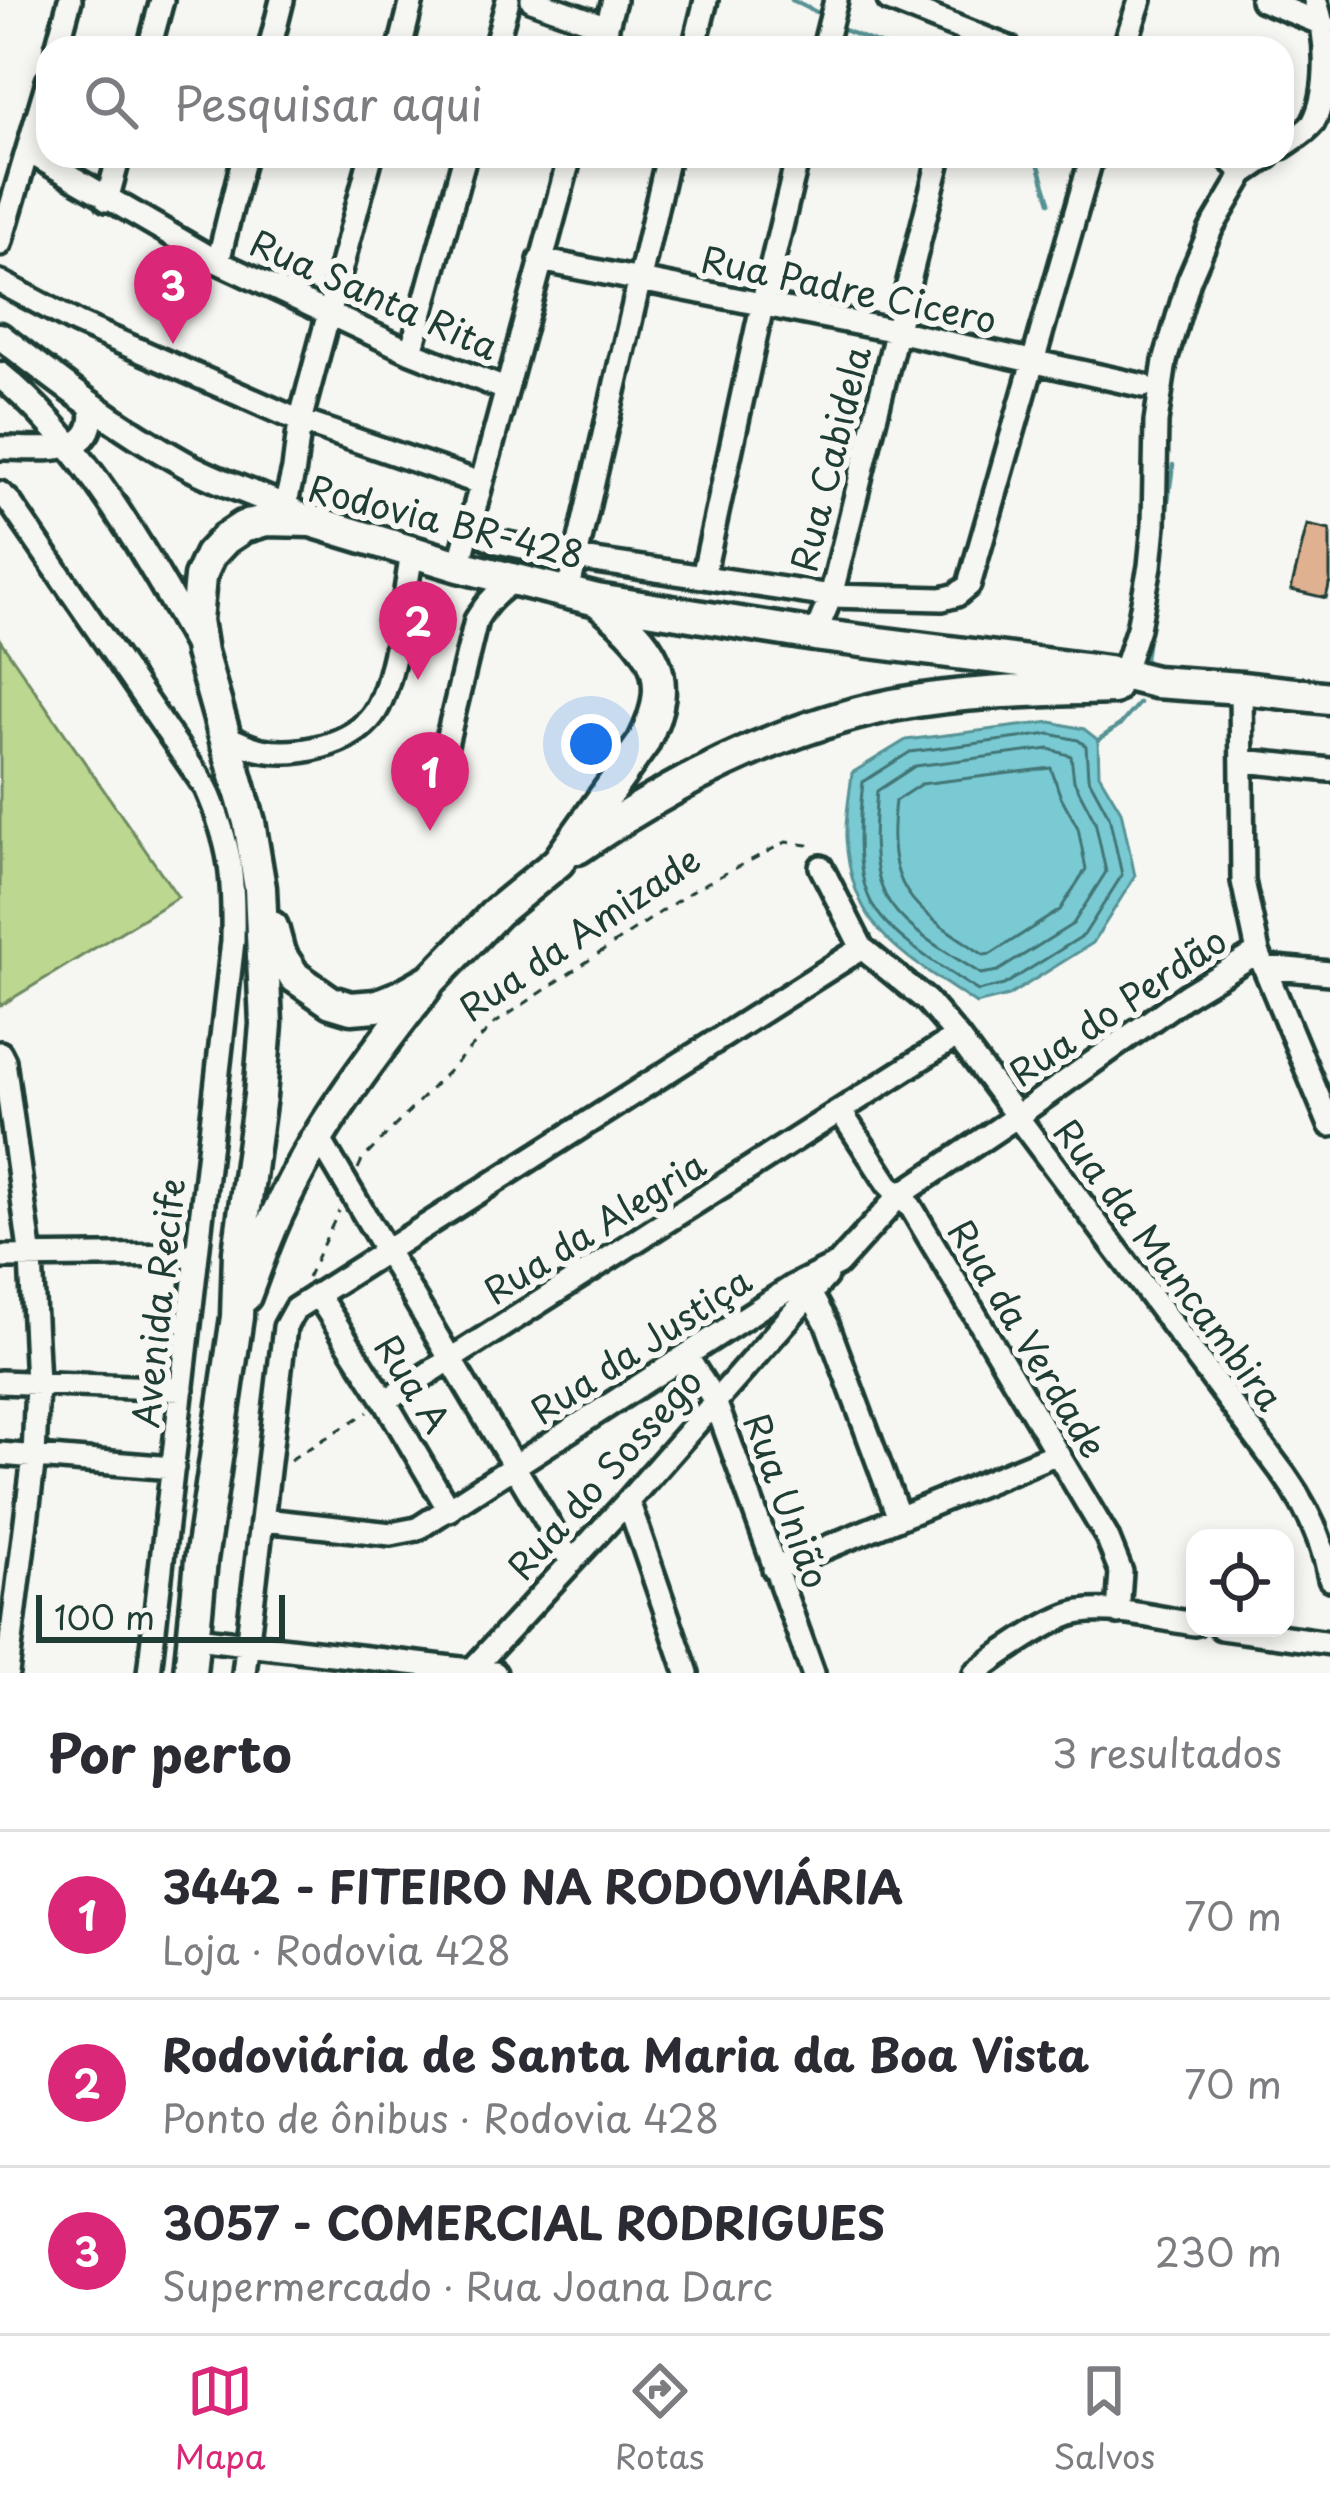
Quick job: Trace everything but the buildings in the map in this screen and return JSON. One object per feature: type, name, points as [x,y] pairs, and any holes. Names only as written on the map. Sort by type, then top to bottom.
[{"type":"highway","name":"Rodovia BR-428","points":[[190,1673],[201,1560],[237,1317],[239,1252],[266,1024],[260,888],[249,822],[196,620],[200,577],[225,538],[266,520],[311,521],[412,553],[582,596],[815,635],[1124,674],[1155,682],[1330,698]]},
{"type":"highway","points":[[260,888],[279,953],[295,977],[314,993],[350,1008],[376,1006],[433,978],[496,912],[558,862],[653,724],[660,698],[649,652],[637,634],[582,596]]},
{"type":"highway","name":"Rodovia BR-428","points":[[558,862],[617,820],[716,765],[810,726],[895,705],[996,692],[1155,682]]},
{"type":"highway","name":"Rodovia BR-428","points":[[237,1317],[279,1208],[319,1138],[368,1060],[433,978]]},
{"type":"main road","points":[[0,337],[91,406],[186,465],[282,504],[311,521]]},
{"type":"main road","points":[[0,375],[68,447],[128,526],[201,652]]},
{"type":"street","points":[[60,36],[70,0]]},
{"type":"street","points":[[152,36],[162,0]]},
{"type":"street","points":[[273,36],[282,0]]},
{"type":"street","points":[[403,36],[412,0]]},
{"type":"street","points":[[498,36],[508,0]]},
{"type":"street","points":[[532,0],[602,36]]},
{"type":"street","points":[[604,36],[614,0]]},
{"type":"street","points":[[697,36],[706,0]]},
{"type":"street","points":[[827,36],[836,0]]},
{"type":"street","points":[[889,0],[959,36]]},
{"type":"street","points":[[1128,36],[1140,0]]},
{"type":"street","points":[[1262,0],[1325,25]]},
{"type":"street","points":[[1294,138],[1315,121],[1329,66],[1325,25],[1315,0]]},
{"type":"street","points":[[0,244],[36,126]]},
{"type":"street","name":"Rua Santa Rita","points":[[29,152],[36,156]]},
{"type":"street","name":"Rua Santa Rita","points":[[55,168],[218,262],[411,352],[506,389]]},
{"type":"street","points":[[107,200],[116,168]]},
{"type":"street","points":[[218,262],[241,168]]},
{"type":"street","points":[[282,504],[368,168]]},
{"type":"street","points":[[411,352],[462,168]]},
{"type":"street","points":[[459,566],[567,168]]},
{"type":"street","points":[[582,596],[575,558],[665,168]]},
{"type":"street","points":[[703,577],[795,168]]},
{"type":"street","name":"Rua Cabidela","points":[[815,635],[831,596],[937,168]]},
{"type":"street","points":[[470,520],[498,542],[575,558],[831,596],[957,596],[969,585],[1089,168]]},
{"type":"street","points":[[1239,168],[1244,173]]},
{"type":"street","points":[[1124,674],[1150,566],[1156,422],[1165,362],[1211,229],[1251,168]]},
{"type":"street","name":"Rua Padre Cicero","points":[[540,260],[1144,386]]},
{"type":"street","points":[[0,282],[76,323],[300,421],[481,483]]},
{"type":"street","points":[[0,448],[68,447],[90,431],[91,406]]},
{"type":"street","name":"Avenida Recife","points":[[0,493],[206,788],[222,824],[232,866],[233,941],[149,1673]]},
{"type":"street","points":[[227,737],[261,750],[326,746],[373,715],[388,683],[412,553]]},
{"type":"street","points":[[443,758],[476,620],[496,593],[517,579]]},
{"type":"street","points":[[1241,688],[1243,881],[1261,959],[1329,1120]]},
{"type":"street","points":[[1244,761],[1330,770]]},
{"type":"street","points":[[244,1673],[285,1327],[312,1285],[384,1251],[862,948],[821,867]]},
{"type":"street","name":"Rua da Mancambira","points":[[862,948],[927,1001],[957,1036],[1300,1498],[1318,1536],[1330,1579]]},
{"type":"street","points":[[1261,959],[1330,973]]},
{"type":"street","name":"Rua do Perdão","points":[[1016,1117],[1187,995],[1261,959]]},
{"type":"street","name":"Rua da Alegria","points":[[385,1401],[957,1036]]},
{"type":"street","points":[[2,1057],[7,1138],[31,1258],[37,1383],[34,1457],[7,1673]]},
{"type":"street","name":"Rua da Verdade","points":[[841,1112],[888,1184],[910,1207],[1114,1553],[1120,1572],[1118,1613]]},
{"type":"street","name":"Rua da Justiça","points":[[264,1520],[392,1534],[417,1529],[792,1287],[838,1264],[900,1195],[1016,1117]]},
{"type":"street","points":[[319,1138],[572,1562]]},
{"type":"street","points":[[0,1257],[196,1255]]},
{"type":"street","name":"Rua do Sossego","points":[[479,1672],[838,1264]]},
{"type":"street","name":"Rua A","points":[[312,1285],[449,1510]]},
{"type":"street","points":[[810,1293],[827,1324],[899,1518]]},
{"type":"street","name":"Rua União","points":[[687,1357],[716,1401],[813,1673]]},
{"type":"street","points":[[0,1382],[182,1389]]},
{"type":"street","points":[[0,1454],[173,1468]]},
{"type":"street","points":[[774,1569],[1055,1454]]},
{"type":"street","points":[[628,1501],[687,1673]]},
{"type":"street","points":[[163,1556],[201,1560]]},
{"type":"street","points":[[975,1673],[1061,1618],[1082,1611],[1186,1623]]},
{"type":"street","points":[[1286,1637],[1330,1643]]},
{"type":"street","points":[[194,1638],[479,1672]]},
{"type":"path","name":"Rua da Amizade","points":[[312,1285],[362,1160],[494,1024],[695,889],[786,842],[808,845],[821,867]]},
{"type":"path","points":[[268,1474],[385,1401]]},
{"type":"green space","points":[[0,640],[178,897],[0,1006]]},
{"type":"water","points":[[1051,722],[1084,729],[1098,740],[1099,774],[1121,811],[1135,876],[1093,943],[1008,996],[976,1004],[905,955],[871,919],[859,897],[846,838],[852,773],[906,740]]},
{"type":"waterway","points":[[792,0],[816,12]]},
{"type":"waterway","points":[[844,30],[859,36]]},
{"type":"waterway","points":[[1040,168],[1050,202]]},
{"type":"waterway","points":[[1164,529],[1173,465]]},
{"type":"waterway","points":[[1145,659],[1152,611]]},
{"type":"waterway","points":[[1098,740],[1139,703]]},
{"type":"place","name":"3057 - COMERCIAL RODRIGUES","points":[[173,344]]},
{"type":"place","name":"Rodoviária de Santa Maria da Boa Vista","points":[[418,680]]},
{"type":"place","name":"3442 - FITEIRO NA RODOVIÁRIA","points":[[430,831]]}]
